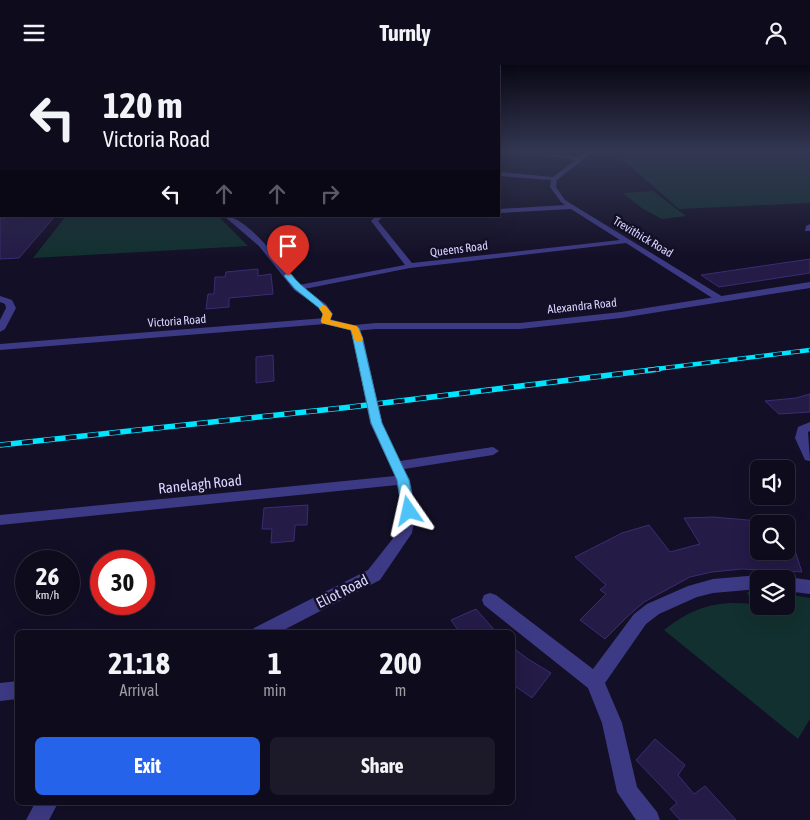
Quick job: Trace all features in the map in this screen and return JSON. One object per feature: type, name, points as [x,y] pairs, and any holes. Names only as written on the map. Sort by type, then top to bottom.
[{"type":"street","name":"Trevithick Road","points":[[553,186],[563,201],[570,207],[720,299]]},
{"type":"street","points":[[500,211],[570,207]]},
{"type":"street","points":[[228,217],[262,244],[297,288],[322,306],[328,314],[325,321]]},
{"type":"street","points":[[380,217],[374,221],[410,266]]},
{"type":"street","name":"Queens Road","points":[[297,288],[410,266],[626,241]]},
{"type":"street","name":"Alexandra Road","points":[[354,328],[376,326],[520,326],[621,315],[810,285]]},
{"type":"street","points":[[0,299],[9,302],[11,308],[0,329]]},
{"type":"street","name":"Victoria Road","points":[[0,347],[325,321],[354,328]]},
{"type":"street","name":"Eliot Road","points":[[266,630],[374,575],[405,533],[409,511],[403,480],[376,423],[358,337],[354,328]]},
{"type":"street","points":[[810,425],[802,430],[801,439],[810,457]]},
{"type":"street","points":[[396,466],[493,451]]},
{"type":"street","name":"Ranelagh Road","points":[[0,520],[403,480]]},
{"type":"street","points":[[595,682],[640,619],[653,609],[694,591],[713,586],[750,583]]},
{"type":"street","points":[[795,585],[810,587]]},
{"type":"street","points":[[490,600],[595,682],[612,723],[628,792],[649,820]]},
{"type":"street","points":[[0,692],[15,690]]},
{"type":"street","points":[[37,820],[46,805]]},
{"type":"green space","points":[[653,186],[810,186],[810,203],[679,209]]},
{"type":"green space","points":[[653,191],[686,216],[662,219],[643,209],[623,193]]},
{"type":"green space","points":[[65,217],[219,217],[248,246],[33,258]]},
{"type":"green space","points":[[795,596],[810,598],[810,719],[798,739],[664,630],[684,616],[705,607],[739,603],[750,604],[750,615],[795,615]]},
{"type":"building","points":[[54,217],[19,258],[0,259],[0,218]]},
{"type":"building","points":[[810,259],[810,273],[719,287],[701,275]]},
{"type":"building","points":[[258,269],[258,276],[271,274],[273,294],[229,298],[229,307],[206,309],[208,294],[214,294],[215,277],[225,277],[226,272]]},
{"type":"building","points":[[273,355],[274,381],[256,383],[256,357]]},
{"type":"building","points":[[810,394],[810,412],[779,414],[765,401],[796,398]]},
{"type":"building","points":[[308,505],[307,525],[295,525],[294,541],[271,543],[272,529],[262,529],[264,508]]},
{"type":"building","points":[[713,517],[750,520],[750,560],[795,560],[795,551],[802,572],[795,572],[795,570],[742,569],[712,572],[690,577],[644,602],[605,639],[580,620],[606,594],[600,590],[606,585],[575,557],[622,533],[649,525],[670,552],[700,544],[684,518]]},
{"type":"building","points":[[476,609],[494,630],[458,630],[451,620]]},
{"type":"building","points":[[515,649],[551,673],[532,698],[515,686]]},
{"type":"building","points":[[655,739],[685,765],[678,775],[694,794],[705,786],[736,820],[680,820],[670,809],[677,803],[636,760]]},
{"type":"railway","points":[[648,370],[810,350]]},
{"type":"railway","points":[[0,445],[351,407],[659,369]]},
{"type":"slow traffic","points":[[323,308],[328,314],[325,321],[354,328],[359,339]]},
{"type":"route","points":[[288,276],[297,288],[322,306],[328,314],[325,321],[354,328],[358,337],[376,423],[403,480],[409,511]]}]
